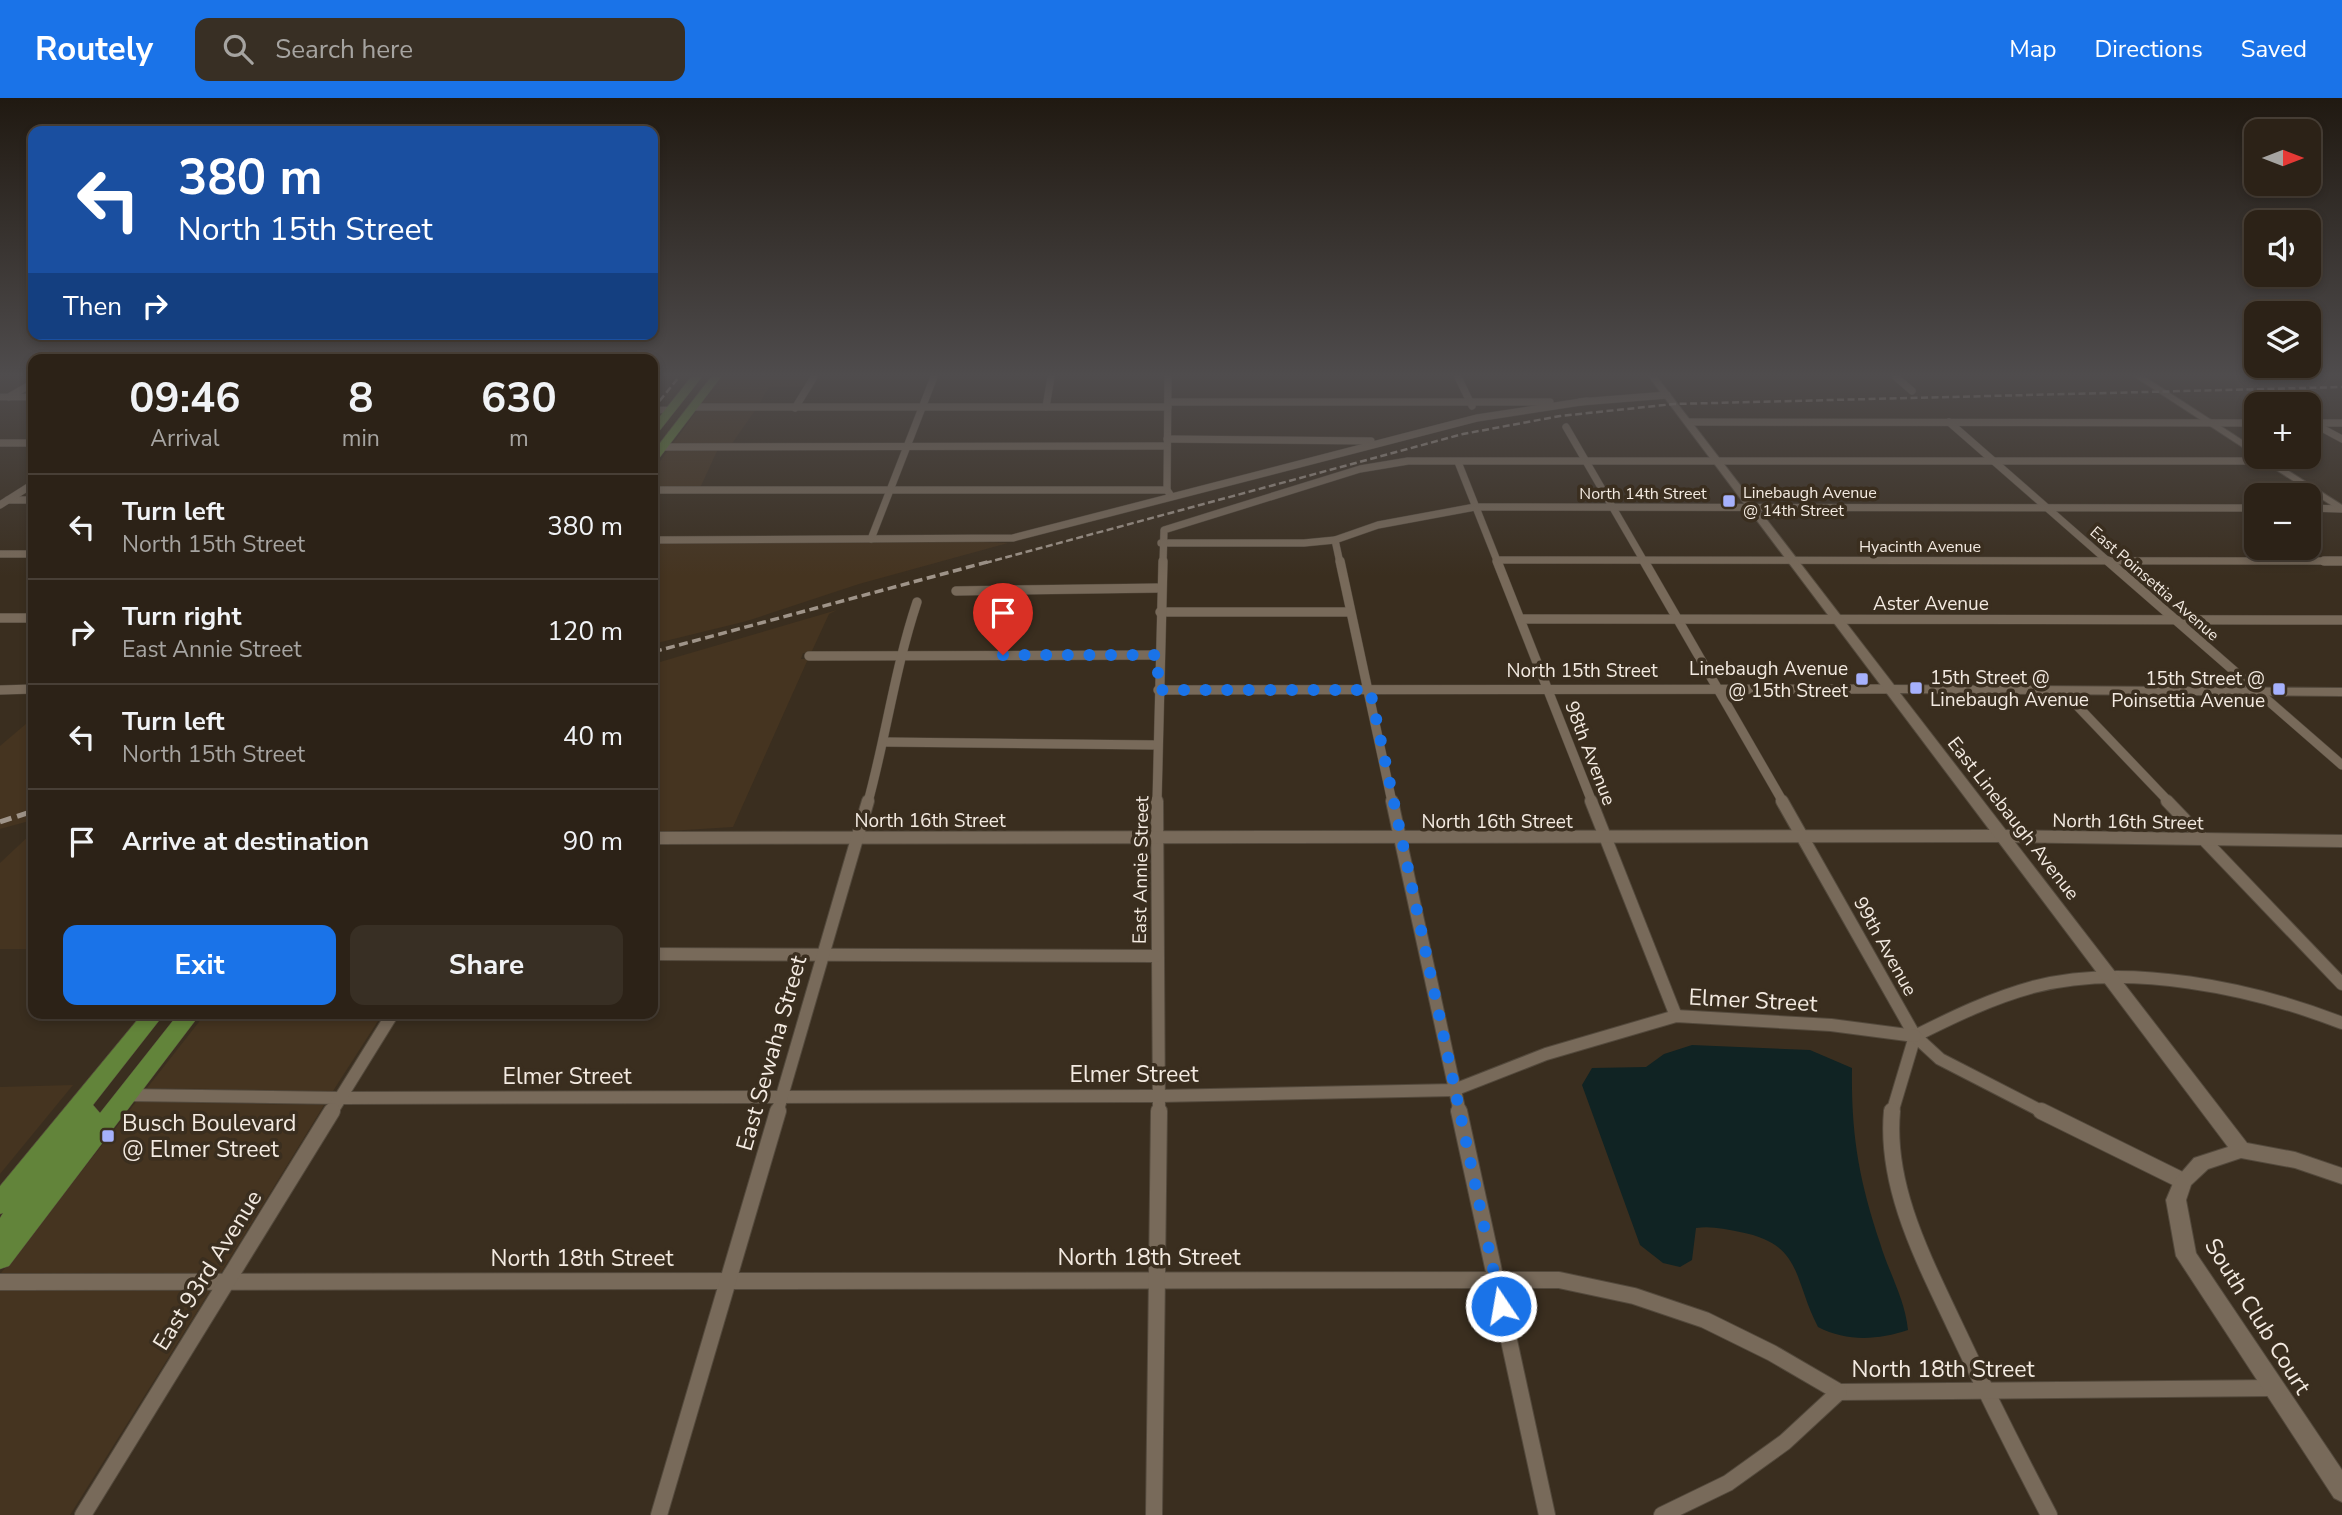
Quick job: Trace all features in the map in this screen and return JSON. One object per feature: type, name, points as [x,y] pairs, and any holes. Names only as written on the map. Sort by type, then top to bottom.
[{"type":"main road","points":[[658,443],[662,447]]},
{"type":"main road","points":[[658,452],[665,443]]},
{"type":"main road","points":[[0,1204],[150,1019]]},
{"type":"main road","points":[[0,1258],[186,1019]]},
{"type":"main road","points":[[0,1241],[11,1221],[85,1129],[90,1117],[88,1112],[78,1109]]},
{"type":"street","points":[[871,539],[908,443]]},
{"type":"street","points":[[662,447],[907,447],[1108,443]]},
{"type":"street","points":[[1167,443],[1169,494]]},
{"type":"street","points":[[658,540],[996,540],[1029,536],[1169,494],[1375,443]]},
{"type":"street","name":"99th Avenue","points":[[1575,443],[1804,838],[1915,1036],[1940,1059],[1980,1081],[2183,1181]]},
{"type":"street","name":"East Linebaugh Avenue","points":[[1704,443],[1791,560],[2111,975],[2241,1150]]},
{"type":"street","name":"East Poinsettia Avenue","points":[[1973,443],[2342,765]]},
{"type":"street","points":[[1161,543],[1164,530],[1360,469],[1408,461],[2244,459]]},
{"type":"street","name":"98th Avenue","points":[[1458,462],[1676,1016]]},
{"type":"street","points":[[2280,469],[2342,509]]},
{"type":"street","points":[[0,505],[28,487]]},
{"type":"street","points":[[658,490],[1169,494]]},
{"type":"street","points":[[8,500],[28,500]]},
{"type":"street","name":"North 14th Street","points":[[1161,543],[1304,543],[1335,540],[1378,526],[1447,510],[1475,507],[2244,508]]},
{"type":"street","points":[[2321,509],[2342,509]]},
{"type":"street","points":[[1335,540],[1370,690],[1454,1090],[1548,1515]]},
{"type":"street","name":"East Annie Street","points":[[1154,1515],[1159,1096],[1156,956],[1159,838],[1157,745],[1161,543]]},
{"type":"street","points":[[0,554],[28,554]]},
{"type":"street","name":"Hyacinth Avenue","points":[[1497,560],[2342,561]]},
{"type":"street","points":[[956,591],[1161,588]]},
{"type":"street","name":"East Sewaha Street","points":[[659,1515],[858,837],[884,742],[900,655],[917,602]]},
{"type":"street","points":[[1160,611],[1350,612]]},
{"type":"street","points":[[0,618],[28,618]]},
{"type":"street","name":"Aster Avenue","points":[[1521,619],[2342,620]]},
{"type":"street","points":[[809,656],[1158,655]]},
{"type":"street","points":[[1,691],[28,689]]},
{"type":"street","name":"North 15th Street","points":[[1158,690],[1890,689],[2342,692]]},
{"type":"street","points":[[2064,692],[2342,984]]},
{"type":"street","points":[[884,742],[1157,745]]},
{"type":"street","name":"North 16th Street","points":[[658,838],[2003,836],[2342,841]]},
{"type":"street","points":[[658,954],[1156,956]]},
{"type":"street","points":[[2049,1515],[1984,1392],[1916,1239],[1897,1175],[1891,1123],[1899,1083],[1915,1036],[2004,994],[2060,980],[2111,975],[2180,981],[2252,997],[2342,1023]]},
{"type":"street","name":"Elmer Street","points":[[127,1095],[340,1098],[1159,1096],[1454,1090],[1546,1054],[1676,1016],[1831,1025],[1915,1036]]},
{"type":"street","name":"East 93rd Avenue","points":[[83,1515],[389,1019]]},
{"type":"street","points":[[2183,1181],[2201,1163],[2241,1150],[2295,1160],[2342,1177]]},
{"type":"street","name":"South Club Court","points":[[2183,1181],[2176,1200],[2186,1256],[2342,1490]]},
{"type":"street","name":"North 18th Street","points":[[0,1282],[1559,1280],[1610,1287],[1690,1312],[1783,1357],[1839,1392],[2274,1388]]},
{"type":"street","points":[[1661,1515],[1728,1483],[1785,1442],[1839,1392]]},
{"type":"shaded area","points":[[673,443],[732,443],[731,445],[672,445]]},
{"type":"shaded area","points":[[669,449],[718,449],[700,488],[658,488],[658,464]]},
{"type":"shaded area","points":[[658,542],[1008,543],[859,584],[747,621],[658,643]]},
{"type":"shaded area","points":[[837,610],[829,614],[811,653],[803,653],[801,659],[808,659],[733,827],[658,832],[658,663]]},
{"type":"shaded area","points":[[28,722],[28,821],[0,829],[0,746]]},
{"type":"shaded area","points":[[28,837],[28,949],[0,949],[0,863]]},
{"type":"shaded area","points":[[201,1019],[379,1019],[333,1091],[147,1088]]},
{"type":"shaded area","points":[[73,1085],[0,1174],[0,1087]]},
{"type":"shaded area","points":[[136,1102],[324,1105],[221,1273],[1,1273]]},
{"type":"shaded area","points":[[0,1291],[210,1291],[70,1515],[0,1515]]},
{"type":"water","points":[[1692,1045],[1810,1050],[1852,1068],[1853,1115],[1862,1178],[1880,1243],[1904,1308],[1908,1330],[1863,1338],[1840,1335],[1818,1327],[1799,1279],[1786,1255],[1775,1245],[1760,1238],[1723,1229],[1696,1228],[1692,1260],[1680,1267],[1663,1263],[1640,1245],[1582,1085],[1592,1068],[1646,1067],[1664,1054]]},
{"type":"railway","points":[[985,563],[1429,443]]},
{"type":"railway","points":[[658,651],[991,561]]},
{"type":"railway","points":[[0,822],[28,813]]},
{"type":"place","name":"Linebaugh Avenue @ 14th Street","points":[[1729,501]]},
{"type":"place","name":"Linebaugh Avenue @ 15th Street","points":[[1862,679]]},
{"type":"place","name":"15th Street @ Linebaugh Avenue","points":[[1916,688]]},
{"type":"place","name":"15th Street @ Poinsettia Avenue","points":[[2279,689]]},
{"type":"place","name":"Busch Boulevard @ Elmer Street","points":[[108,1136]]},
{"type":"route","points":[[1003,655],[1158,655],[1158,690],[1370,690],[1501,1306]]}]
